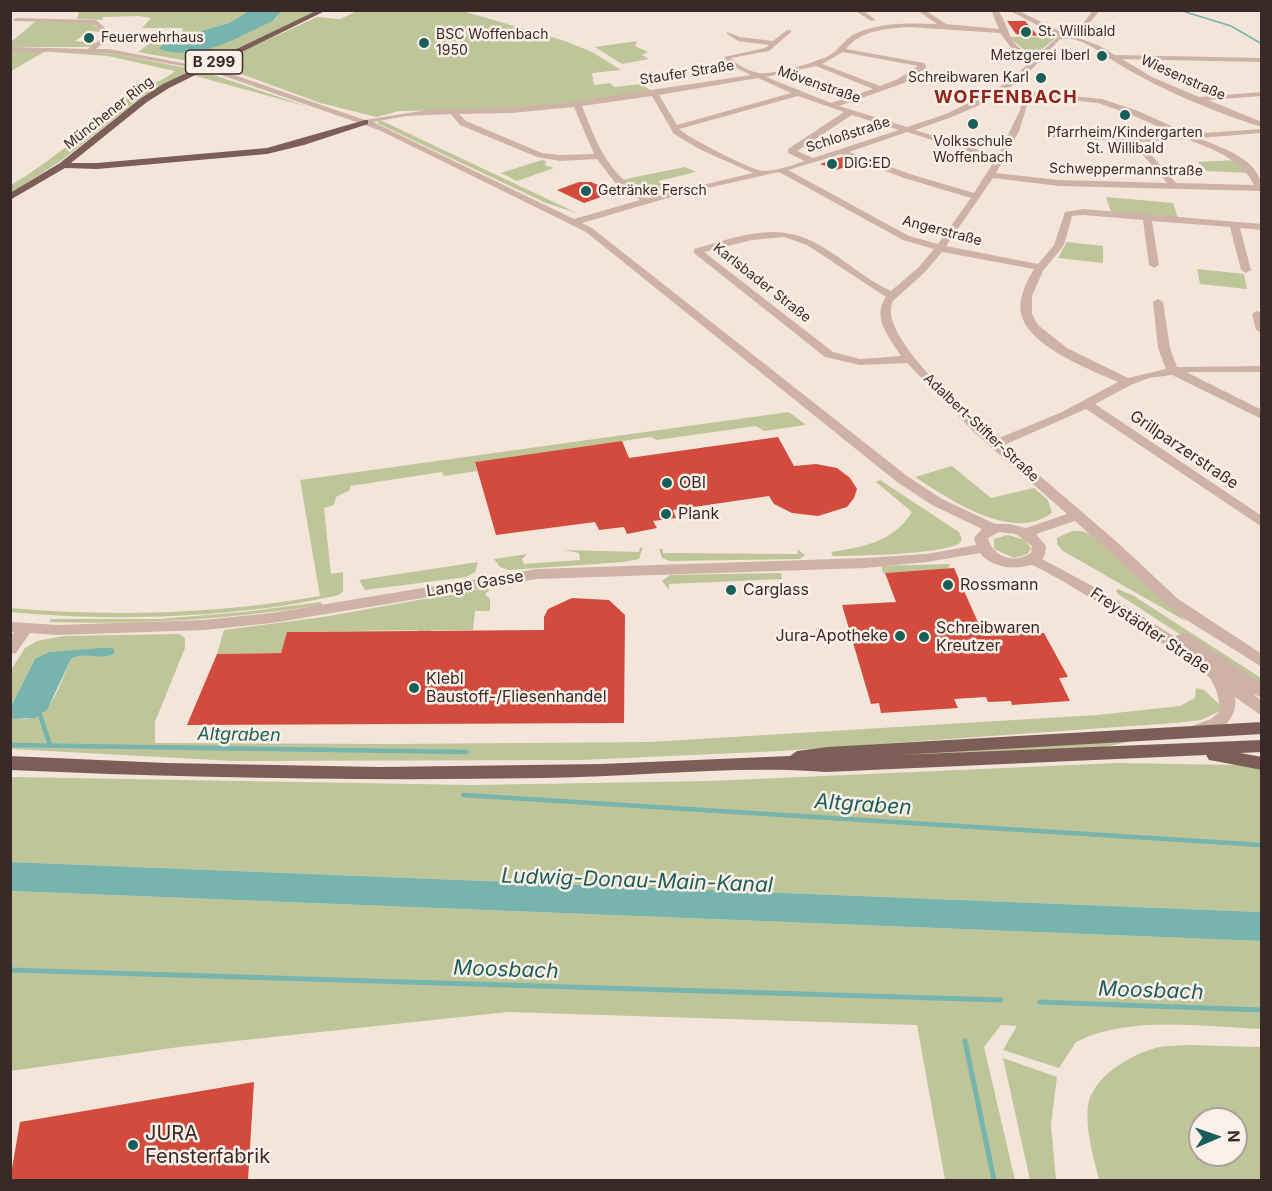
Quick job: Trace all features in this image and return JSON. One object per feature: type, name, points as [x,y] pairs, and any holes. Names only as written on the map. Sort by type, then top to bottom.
[{"type":"main road","name":"Münchener Ring","points":[[10,197],[66,163],[137,106],[166,86],[324,10]]},
{"type":"main road","points":[[34,184],[60,173],[92,166],[273,150],[365,122]]},
{"type":"main road","points":[[66,163],[106,165]]},
{"type":"main road","points":[[66,163],[92,166]]},
{"type":"main road","points":[[785,762],[827,753],[1195,730],[1262,728]]},
{"type":"main road","points":[[10,763],[252,772],[477,774],[654,770],[785,762],[826,765],[1262,746]]},
{"type":"main road","points":[[1173,750],[1262,764]]},
{"type":"street","points":[[857,10],[873,20]]},
{"type":"street","points":[[920,10],[944,26]]},
{"type":"street","points":[[993,10],[1000,18],[1007,39],[1019,51],[1036,59]]},
{"type":"street","name":"Wiesenstraße","points":[[1011,10],[1064,36],[1084,40],[1140,75],[1262,125]]},
{"type":"street","name":"Schloßstraße","points":[[575,222],[647,201],[781,170],[957,112],[1000,91],[1052,43],[1081,30],[1097,10]]},
{"type":"street","points":[[10,12],[32,12]]},
{"type":"street","points":[[13,21],[32,12]]},
{"type":"street","points":[[1000,18],[1024,18]]},
{"type":"street","points":[[13,21],[94,21],[110,35],[90,50]]},
{"type":"street","name":"Staufer Straße","points":[[365,122],[404,113],[512,110],[577,104],[756,76],[816,64],[841,50],[853,37],[869,32],[944,26],[1003,31]]},
{"type":"street","points":[[729,33],[738,39],[776,43],[789,31]]},
{"type":"street","name":"Mövenstraße","points":[[776,43],[767,50],[728,56],[732,64],[797,94],[999,159]]},
{"type":"street","points":[[10,49],[109,51],[194,66],[365,122],[575,222],[612,246],[882,464],[937,502],[1013,563],[1058,523],[1077,515]]},
{"type":"street","points":[[834,105],[910,77],[924,65],[841,50]]},
{"type":"street","points":[[1109,54],[1125,57],[1262,60]]},
{"type":"street","points":[[816,64],[881,89]]},
{"type":"street","points":[[1000,91],[1109,104],[1192,136],[1246,164],[1261,188]]},
{"type":"street","points":[[654,92],[664,105],[673,128],[692,142],[762,174]]},
{"type":"street","points":[[673,128],[797,94]]},
{"type":"street","points":[[892,296],[926,265],[977,197],[1023,115],[1027,94]]},
{"type":"street","points":[[1195,99],[1262,94]]},
{"type":"street","points":[[577,104],[599,156],[616,181],[647,201]]},
{"type":"street","points":[[455,111],[456,117],[463,123],[540,155],[560,158],[599,156]]},
{"type":"street","points":[[812,161],[791,151],[852,111]]},
{"type":"street","points":[[1050,135],[1134,140],[1262,131]]},
{"type":"street","points":[[1134,140],[1173,185]]},
{"type":"street","points":[[839,151],[907,176],[977,197]]},
{"type":"street","name":"Angerstraße","points":[[781,170],[887,230],[939,248],[1040,267]]},
{"type":"street","name":"Schweppermannstraße","points":[[990,175],[1059,183],[1261,188]]},
{"type":"street","points":[[1127,382],[1061,349],[1031,326],[1024,308],[1040,267],[1060,244],[1068,214],[1083,212],[1262,227]]},
{"type":"street","points":[[1147,218],[1154,265]]},
{"type":"street","points":[[1234,224],[1246,270]]},
{"type":"street","name":"Karlsbader Straße","points":[[892,296],[804,241],[787,234],[771,235],[697,251],[829,355],[860,362],[908,358]]},
{"type":"street","name":"Adalbert-Stifter-Straße","points":[[892,296],[884,311],[884,320],[890,335],[908,358],[948,400],[1183,611],[1260,659]]},
{"type":"street","points":[[1158,302],[1164,348],[1172,370],[1262,415]]},
{"type":"street","points":[[1257,314],[1262,330]]},
{"type":"street","points":[[996,444],[1088,404],[1127,382],[1172,370],[1262,369]]},
{"type":"street","name":"Grillparzerstraße","points":[[1088,404],[1262,524]]},
{"type":"street","points":[[989,542],[1008,528],[1032,546]]},
{"type":"street","name":"Lange Gasse","points":[[10,649],[18,628],[122,630],[230,623],[491,580],[554,572],[865,563],[927,558],[989,542]]},
{"type":"street","name":"Freystädter Straße","points":[[1032,546],[1262,710]]},
{"type":"street","name":"Freystädter Straße","points":[[1032,546],[1132,605],[1262,692]]},
{"type":"street","points":[[1195,730],[1218,724],[1228,710],[1226,692],[1209,670]]},
{"type":"green space","points":[[359,10],[463,11],[565,41],[592,52],[621,70],[592,73],[594,85],[610,83],[614,87],[642,84],[651,91],[564,104],[509,109],[399,111],[377,117],[320,103],[236,72],[211,66],[317,17],[340,19]]},
{"type":"green space","points":[[79,11],[249,11],[229,23],[165,43],[163,50],[195,51],[222,44],[276,19],[280,11],[317,11],[204,64],[138,52],[160,36],[181,35],[183,28],[142,28],[151,18],[139,16],[103,17],[102,20],[77,19]]},
{"type":"green space","points":[[36,21],[89,21],[102,32],[89,31],[75,41],[98,43],[91,47],[11,47],[11,42]]},
{"type":"green space","points":[[1040,28],[1058,36],[1035,55],[1030,55],[1009,37],[1047,37]]},
{"type":"green space","points":[[637,41],[635,46],[648,52],[642,55],[649,59],[622,64],[595,47]]},
{"type":"green space","points":[[11,51],[46,51],[11,71]]},
{"type":"green space","points":[[83,51],[115,54],[192,69],[143,96],[62,160],[11,193],[10,186],[58,153],[134,93],[175,71],[108,56],[52,52]]},
{"type":"green space","points":[[202,71],[309,107],[192,75]]},
{"type":"green space","points":[[380,120],[577,213],[546,203],[377,123]]},
{"type":"green space","points":[[542,160],[546,161],[545,165],[554,168],[517,181],[501,173]]},
{"type":"green space","points":[[1236,160],[1249,173],[1207,171],[1198,162]]},
{"type":"green space","points":[[685,167],[696,172],[658,181],[665,188],[642,194],[621,180]]},
{"type":"green space","points":[[1106,197],[1173,203],[1178,218],[1111,212]]},
{"type":"green space","points":[[1067,242],[1103,246],[1103,263],[1058,258]]},
{"type":"green space","points":[[1197,269],[1244,274],[1247,289],[1200,284]]},
{"type":"green space","points":[[789,412],[806,425],[764,431],[756,426],[657,440],[650,437],[475,462],[477,471],[444,476],[442,472],[350,486],[350,490],[336,497],[334,505],[324,508],[331,574],[343,572],[343,591],[339,595],[260,609],[176,616],[91,617],[11,612],[10,608],[127,613],[205,610],[320,596],[300,480]]},
{"type":"green space","points":[[952,466],[991,498],[1034,488],[1048,500],[1052,513],[1036,521],[1018,523],[1000,521],[963,506],[915,477]]},
{"type":"green space","points":[[880,480],[959,532],[962,539],[960,543],[932,551],[833,556],[831,552],[855,548],[887,537],[912,512],[876,482]]},
{"type":"green space","points":[[1072,531],[1082,531],[1091,535],[1187,622],[1063,551],[1057,544],[1057,538]]},
{"type":"green space","points":[[1008,535],[1025,540],[1031,548],[1028,554],[1014,558],[994,549],[994,539]]},
{"type":"green space","points":[[643,547],[639,559],[624,562],[509,570],[500,567],[494,559],[527,554],[522,559],[524,564],[580,560],[579,553],[564,550],[639,552]]},
{"type":"green space","points":[[659,549],[663,549],[663,553],[798,554],[797,549],[805,555],[800,559],[670,561],[662,558]]},
{"type":"green space","points":[[478,562],[475,572],[466,577],[365,590],[359,580]]},
{"type":"green space","points":[[950,564],[948,569],[883,573],[881,566]]},
{"type":"green space","points":[[781,573],[782,579],[669,584],[669,590],[662,581],[670,575]]},
{"type":"green space","points":[[486,588],[490,590],[485,594],[490,599],[490,611],[475,611],[473,630],[431,630],[430,633],[417,634],[417,630],[287,632],[281,653],[217,654],[224,630],[323,617]]},
{"type":"green space","points":[[1118,589],[1134,596],[1261,678],[1261,687],[1118,594],[1116,591]]},
{"type":"green space","points":[[321,602],[322,605],[288,610],[186,620],[117,623],[49,622],[51,619],[159,619],[243,612]]},
{"type":"green space","points":[[179,634],[185,638],[185,648],[155,722],[155,743],[649,742],[1097,715],[1180,706],[1195,698],[1196,688],[1204,690],[1219,704],[1220,711],[1201,720],[1174,723],[781,751],[581,760],[234,761],[11,749],[11,718],[35,717],[44,711],[57,693],[71,659],[115,653],[113,648],[35,659],[11,706],[11,670],[25,648],[37,641],[64,636]]},
{"type":"green space","points":[[1126,739],[1128,742],[1091,750],[882,759],[881,755]]},
{"type":"green space","points":[[1118,763],[1235,765],[1261,769],[1261,912],[11,862],[11,777],[472,785],[710,781]]},
{"type":"green space","points":[[10,891],[1261,941],[1261,1029],[1191,1025],[1143,1025],[1120,1028],[1076,1042],[1059,1068],[1003,1050],[1017,1026],[1001,1025],[984,1047],[1015,1180],[945,1180],[917,1025],[508,1012],[179,1047],[11,1071]]},
{"type":"green space","points":[[1165,1046],[1261,1047],[1261,1180],[1099,1180],[1090,1144],[1087,1115],[1091,1096],[1103,1078],[1122,1063],[1142,1053]]},
{"type":"green space","points":[[1003,1058],[1057,1077],[1051,1125],[1056,1180],[1030,1180]]},
{"type":"water","points":[[249,11],[280,11],[280,13],[273,21],[218,46],[189,52],[159,49],[165,42],[229,23]]},
{"type":"water","points":[[113,648],[115,653],[71,659],[47,710],[35,718],[11,719],[11,706],[35,659],[49,652]]},
{"type":"water","points":[[11,862],[1261,912],[1261,941],[11,891]]},
{"type":"building","points":[[1007,21],[1025,21],[1038,36],[1016,34]]},
{"type":"building","name":"DIG:ED","points":[[842,157],[857,163],[836,170],[820,164]]},
{"type":"building","name":"Getränke Fersch","points":[[579,182],[591,182],[615,192],[584,203],[557,190]]},
{"type":"building","name":"OBI","points":[[778,437],[794,466],[816,464],[837,468],[850,478],[857,489],[847,507],[818,516],[792,513],[774,504],[769,496],[673,510],[676,518],[653,521],[657,528],[627,534],[624,527],[599,530],[595,522],[496,535],[475,462],[622,441],[629,458]]},
{"type":"building","points":[[954,568],[984,636],[1044,633],[1068,677],[1059,678],[1070,701],[1012,705],[1011,701],[988,702],[986,697],[954,699],[958,708],[881,713],[879,703],[871,704],[842,605],[896,602],[885,573]]},
{"type":"building","name":"Klebl Baustoff-/Fliesenhandel","points":[[572,598],[609,600],[625,615],[624,723],[187,725],[217,654],[281,653],[287,632],[544,630],[544,617],[548,609]]},
{"type":"building","name":"JURA Fensterfabrik","points":[[254,1082],[248,1180],[10,1180],[20,1122]]},
{"type":"waterway","points":[[1179,10],[1231,26],[1262,44]]},
{"type":"waterway","points":[[40,715],[50,745]]},
{"type":"waterway","name":"Altgraben","points":[[10,745],[466,752]]},
{"type":"waterway","name":"Altgraben","points":[[463,795],[1262,845]]},
{"type":"waterway","name":"Moosbach","points":[[10,970],[1001,1000]]},
{"type":"waterway","name":"Moosbach","points":[[1040,1002],[1262,1010]]},
{"type":"waterway","points":[[965,1041],[994,1180]]},
{"type":"place","name":"St. Willibald","points":[[1026,32]]},
{"type":"place","name":"Feuerwehrhaus","points":[[89,38]]},
{"type":"place","name":"BSC Woffenbach 1950","points":[[424,43]]},
{"type":"place","name":"Metzgerei Iberl","points":[[1102,56]]},
{"type":"place","name":"Schreibwaren Karl","points":[[1041,78]]},
{"type":"place","name":"Pfarrheim/Kindergarten St. Willibald","points":[[1125,115]]},
{"type":"place","name":"Volksschule Woffenbach","points":[[973,124]]},
{"type":"place","name":"DIG:ED","points":[[832,164]]},
{"type":"place","name":"Getränke Fersch","points":[[586,191]]},
{"type":"place","name":"OBI","points":[[667,483]]},
{"type":"place","name":"Plank","points":[[666,514]]},
{"type":"place","name":"Rossmann","points":[[948,585]]},
{"type":"place","name":"Carglass","points":[[731,590]]},
{"type":"place","name":"Jura-Apotheke","points":[[900,636]]},
{"type":"place","name":"Schreibwaren Kreutzer","points":[[924,637]]},
{"type":"place","name":"Klebl Baustoff-/Fliesenhandel","points":[[414,688]]},
{"type":"place","name":"JURA Fensterfabrik","points":[[133,1145]]},
{"type":"district","name":"WOFFENBACH","points":[[1006,98]]},
{"type":"water label","name":"Ludwig-Donau-Main-Kanal","points":[[637,881]]}]
